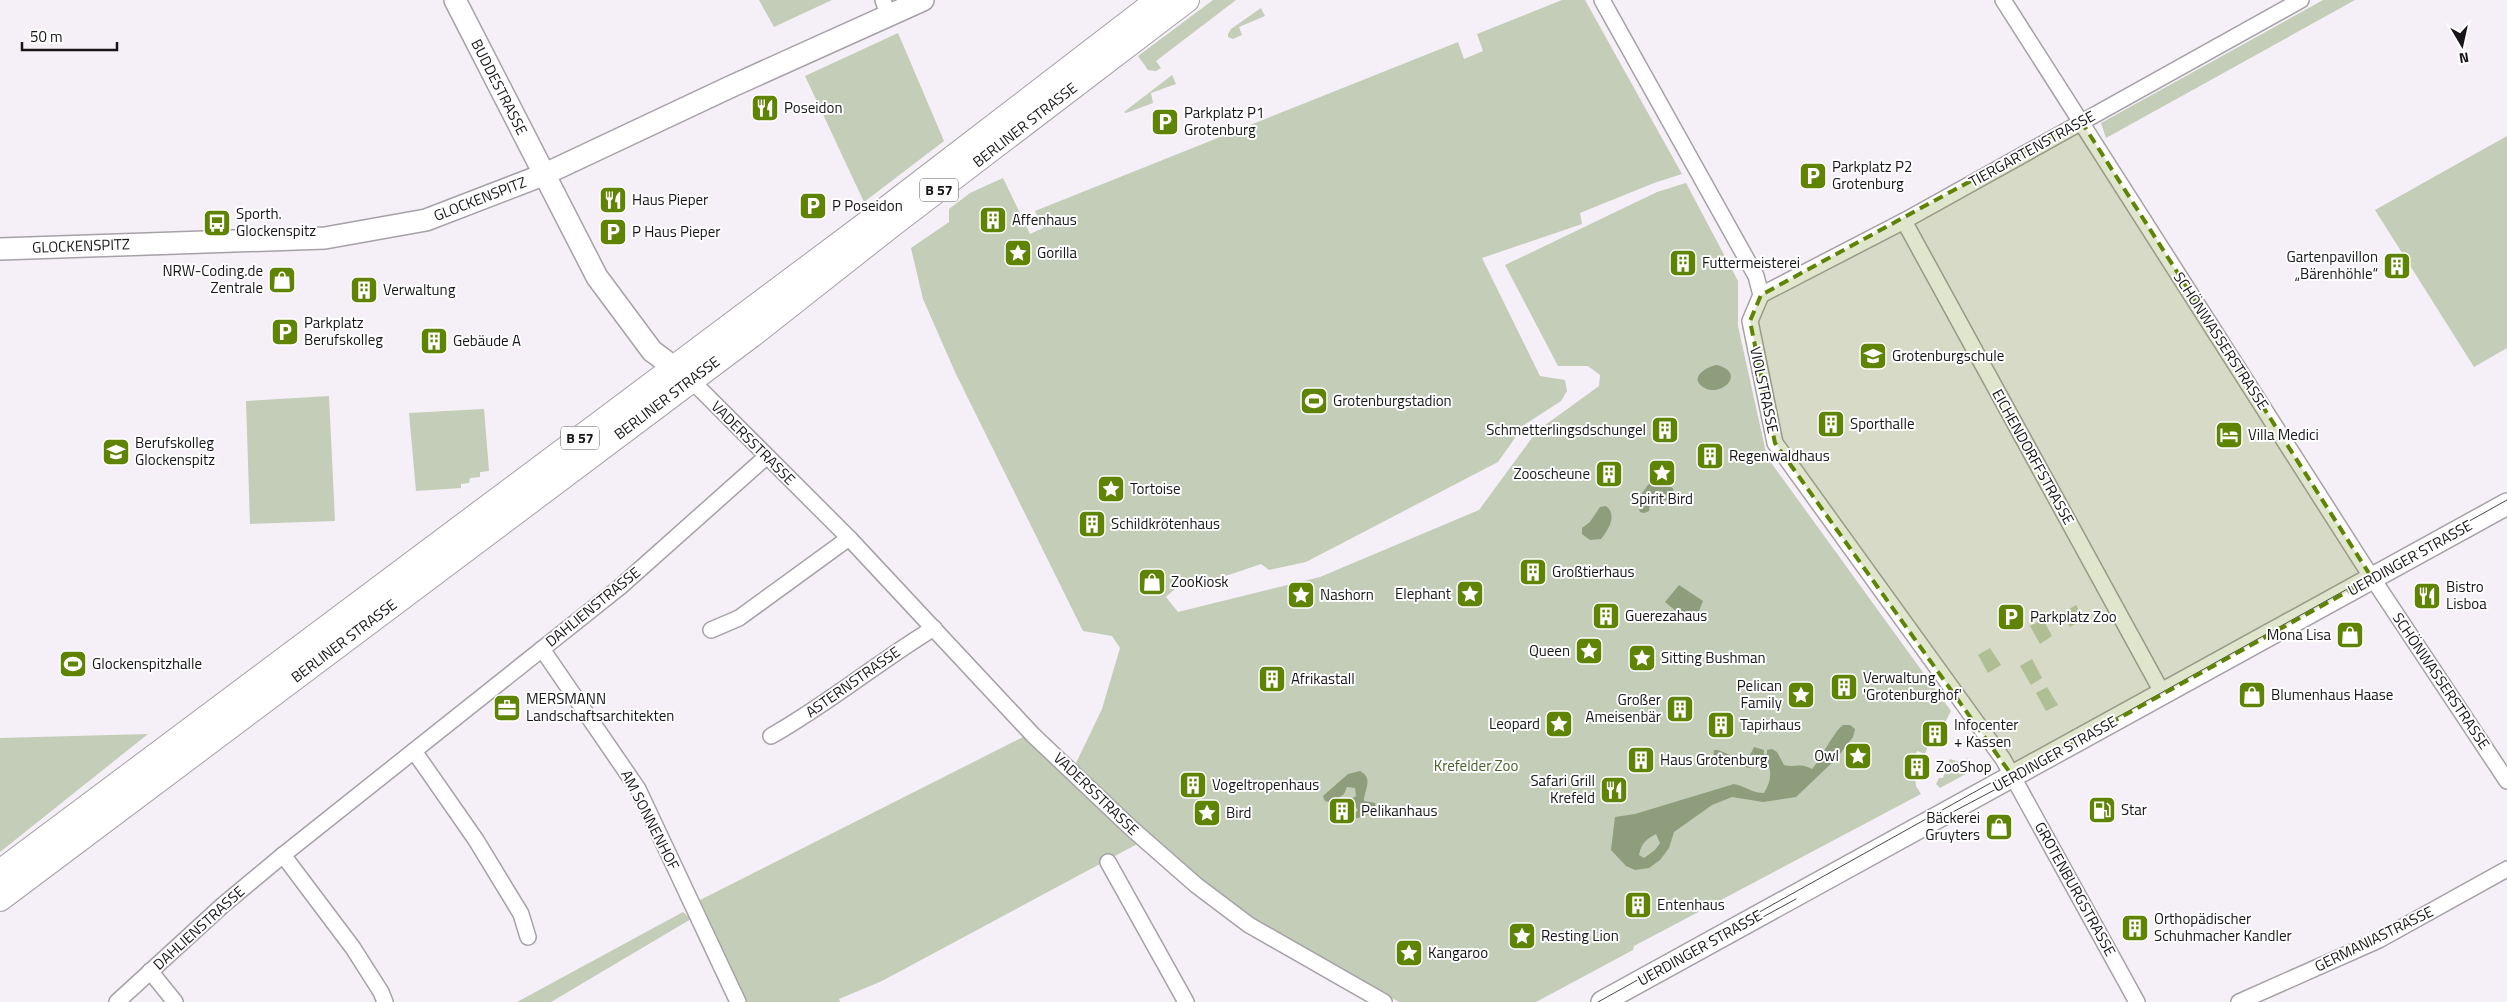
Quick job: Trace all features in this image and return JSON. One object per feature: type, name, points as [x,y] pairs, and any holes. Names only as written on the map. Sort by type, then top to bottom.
[{"type":"main road","name":"BUDDESTRASSE","points":[[455,0],[543,175]]},
{"type":"main road","name":"GLOCKENSPITZ","points":[[0,249],[325,238],[426,220],[543,175],[885,8],[923,0]]},
{"type":"main road","name":"BERLINER STRASSE","points":[[0,899],[682,374],[1158,0]]},
{"type":"main road","name":"BERLINER STRASSE","points":[[0,872],[682,374],[1187,0]]},
{"type":"main road","name":"VADERSSTRASSE","points":[[543,175],[597,277],[652,351],[682,374]]},
{"type":"main road","name":"UERDINGER STRASSE","points":[[1602,1002],[2507,504]]},
{"type":"street","points":[[1602,0],[1756,276],[1761,295]]},
{"type":"street","name":"SCHÖNWASSERSTRASSE","points":[[2003,0],[2372,578],[2507,780]]},
{"type":"street","name":"TIERGARTENSTRASSE","points":[[1761,295],[1904,221],[2301,0]]},
{"type":"street","name":"EICHENDORFFSTRASSE","points":[[1904,221],[2163,694]]},
{"type":"street","name":"VIOLSTRASSE","points":[[1761,295],[1750,321],[1775,444],[1972,716],[2013,777]]},
{"type":"street","name":"VADERSSTRASSE","points":[[682,374],[849,538],[1033,735],[1196,885],[1250,925],[1384,1002]]},
{"type":"street","name":"DAHLIENSTRASSE","points":[[117,1002],[223,905],[283,855],[620,587],[766,457]]},
{"type":"street","points":[[711,630],[739,618],[849,538]]},
{"type":"street","name":"ASTERNSTRASSE","points":[[771,736],[810,713],[888,656],[934,628]]},
{"type":"street","name":"AM SONNENHOF","points":[[542,649],[638,789],[738,1002]]},
{"type":"street","points":[[414,751],[476,840],[521,914],[528,937]]},
{"type":"street","name":"GROTENBURGSTRASSE","points":[[2013,777],[2137,1002]]},
{"type":"street","points":[[283,855],[354,948],[381,992],[385,1002]]},
{"type":"street","points":[[1108,862],[1186,1002]]},
{"type":"street","name":"GERMANIASTRASSE","points":[[2239,1002],[2379,940],[2507,869]]},
{"type":"street","points":[[150,972],[175,1002]]},
{"type":"highlighted area","points":[[2081,121],[2372,578],[2013,777],[1775,443],[1750,321],[1761,295]]},
{"type":"green space","points":[[759,0],[832,0],[774,27]]},
{"type":"green space","points":[[1213,0],[1236,0],[1156,61],[1161,68],[1156,71],[1148,70],[1138,56]]},
{"type":"green space","name":"Krefelder Zoo","points":[[1562,0],[1585,0],[1682,174],[1654,183],[1580,213],[1582,224],[1482,258],[1540,376],[1565,380],[1567,391],[1561,401],[1524,425],[1498,462],[1306,562],[1269,570],[1261,564],[1214,579],[1186,579],[1166,597],[1178,612],[1320,577],[1479,510],[1537,431],[1599,386],[1600,375],[1588,366],[1558,366],[1505,265],[1657,192],[1686,183],[1738,281],[1738,326],[1767,457],[1951,711],[1940,732],[1927,727],[1924,736],[1931,738],[1925,754],[1917,751],[1909,774],[1915,776],[1916,786],[1921,794],[1634,946],[1633,950],[1536,1002],[1399,1002],[1257,922],[1159,845],[1075,765],[1102,709],[1120,648],[1112,636],[1083,631],[955,372],[923,299],[911,248],[949,222],[949,209],[970,193],[1003,178],[1030,234],[1043,228],[1035,211],[1458,42],[1464,59],[1483,51],[1477,34]]},
{"type":"green space","points":[[2323,0],[2355,0],[2106,138],[2101,123]]},
{"type":"green space","points":[[1261,8],[1265,16],[1239,27],[1242,35],[1233,39],[1228,37],[1231,29]]},
{"type":"green space","points":[[898,33],[944,141],[864,202],[805,76]]},
{"type":"green space","points":[[1172,75],[1176,84],[1151,93],[1153,103],[1126,113],[1124,112]]},
{"type":"green space","points":[[2507,136],[2507,348],[2474,367],[2375,210]]},
{"type":"green space","points":[[329,396],[335,521],[250,524],[246,401]]},
{"type":"green space","points":[[484,409],[489,471],[480,472],[480,477],[470,478],[469,483],[461,484],[461,488],[416,491],[409,413]]},
{"type":"green space","points":[[2076,605],[2084,619],[2070,627],[2062,613]]},
{"type":"green space","points":[[2043,619],[2052,636],[2040,644],[2030,626]]},
{"type":"green space","points":[[1990,648],[2001,665],[1988,673],[1978,655]]},
{"type":"green space","points":[[2032,659],[2042,678],[2031,685],[2020,666]]},
{"type":"green space","points":[[2047,687],[2058,705],[2046,711],[2036,693]]},
{"type":"green space","points":[[148,734],[0,852],[0,738]]},
{"type":"green space","points":[[1029,734],[1141,842],[882,981],[839,999],[840,1002],[746,1002],[700,900]]},
{"type":"green space","points":[[1967,758],[1975,769],[1940,788],[1936,784],[1939,778],[1943,778],[1950,759],[1962,763]]},
{"type":"green space","points":[[683,912],[691,919],[551,1002],[517,1002]]},
{"type":"shaded area","points":[[1717,365],[1730,373],[1731,379],[1717,390],[1703,387],[1699,383],[1698,376],[1709,367]]},
{"type":"shaded area","points":[[1656,481],[1673,488],[1674,498],[1671,501],[1655,499],[1650,504],[1649,511],[1640,512],[1636,502],[1650,482]]},
{"type":"shaded area","points":[[1606,506],[1610,510],[1612,518],[1609,527],[1601,539],[1590,540],[1582,534],[1582,528],[1590,522],[1600,507]]},
{"type":"shaded area","points":[[1679,585],[1703,601],[1697,616],[1688,621],[1665,602]]},
{"type":"shaded area","points":[[1843,725],[1850,725],[1855,729],[1853,737],[1836,759],[1796,797],[1763,802],[1732,797],[1712,805],[1674,832],[1669,848],[1660,860],[1649,868],[1635,870],[1626,866],[1611,850],[1615,817],[1635,814],[1734,784],[1764,793],[1770,778],[1767,762],[1758,761],[1750,768],[1713,761],[1714,750],[1739,759],[1749,757],[1754,747],[1764,750],[1764,755],[1767,754],[1767,750],[1772,749],[1777,752],[1784,765],[1801,765],[1812,769],[1839,728]],"holes":[[[1656,834],[1660,843],[1655,850],[1644,858],[1639,855],[1643,845],[1652,836]]]},
{"type":"shaded area","points":[[1360,771],[1367,777],[1364,801],[1375,803],[1375,807],[1372,813],[1354,819],[1352,816],[1358,810],[1350,800],[1356,796],[1355,788],[1347,787],[1344,794],[1332,803],[1325,801],[1323,796],[1348,774]]},
{"type":"tram line","points":[[1598,1002],[1996,780],[2046,757],[2507,500]]},
{"type":"tram line","points":[[1949,814],[2017,778]]},
{"type":"tram line","points":[[1752,923],[1796,899]]},
{"type":"place","name":"Poseidon","points":[[765,108]]},
{"type":"place","name":"Parkplatz P1 Grotenburg","points":[[1165,122]]},
{"type":"place","name":"Parkplatz P2 Grotenburg","points":[[1813,176]]},
{"type":"place","name":"Haus Pieper","points":[[613,200]]},
{"type":"place","name":"P Poseidon","points":[[813,206]]},
{"type":"place","name":"Affenhaus","points":[[993,220]]},
{"type":"place","name":"Sporth. Glockenspitz","points":[[217,223]]},
{"type":"place","name":"P Haus Pieper","points":[[613,232]]},
{"type":"place","name":"Gorilla","points":[[1018,253]]},
{"type":"place","name":"Futtermeisterei","points":[[1683,263]]},
{"type":"place","name":"Gartenpavillon „Bärenhöhle“","points":[[2397,266]]},
{"type":"place","name":"NRW-Coding.de Zentrale","points":[[282,280]]},
{"type":"place","name":"Verwaltung","points":[[364,290]]},
{"type":"place","name":"Parkplatz Berufskolleg","points":[[285,332]]},
{"type":"place","name":"Gebäude A","points":[[434,341]]},
{"type":"place","name":"Grotenburgschule","points":[[1873,356]]},
{"type":"place","name":"Grotenburgstadion","points":[[1314,401]]},
{"type":"place","name":"Sporthalle","points":[[1831,424]]},
{"type":"place","name":"Schmetterlingsdschungel","points":[[1665,430]]},
{"type":"place","name":"Villa Medici","points":[[2229,435]]},
{"type":"place","name":"Berufskolleg Glockenspitz","points":[[116,452]]},
{"type":"place","name":"Regenwaldhaus","points":[[1710,456]]},
{"type":"place","name":"Spirit Bird","points":[[1662,473]]},
{"type":"place","name":"Zooscheune","points":[[1609,474]]},
{"type":"place","name":"Tortoise","points":[[1111,489]]},
{"type":"place","name":"Schildkrötenhaus","points":[[1092,524]]},
{"type":"place","name":"Großtierhaus","points":[[1533,572]]},
{"type":"place","name":"ZooKiosk","points":[[1152,582]]},
{"type":"place","name":"Elephant","points":[[1470,594]]},
{"type":"place","name":"Nashorn","points":[[1301,595]]},
{"type":"place","name":"Bistro Lisboa","points":[[2427,596]]},
{"type":"place","name":"Guerezahaus","points":[[1606,616]]},
{"type":"place","name":"Parkplatz Zoo","points":[[2011,617]]},
{"type":"place","name":"Mona Lisa","points":[[2350,635]]},
{"type":"place","name":"Queen","points":[[1589,651]]},
{"type":"place","name":"Sitting Bushman","points":[[1642,658]]},
{"type":"place","name":"Glockenspitzhalle","points":[[73,664]]},
{"type":"place","name":"Afrikastall","points":[[1272,679]]},
{"type":"place","name":"Verwaltung 'Grotenburghof'","points":[[1844,687]]},
{"type":"place","name":"Pelican Family","points":[[1801,695]]},
{"type":"place","name":"Blumenhaus Haase","points":[[2252,695]]},
{"type":"place","name":"MERSMANN Landschaftsarchitekten","points":[[507,708]]},
{"type":"place","name":"Großer Ameisenbär","points":[[1680,709]]},
{"type":"place","name":"Leopard","points":[[1559,724]]},
{"type":"place","name":"Tapirhaus","points":[[1721,725]]},
{"type":"place","name":"Infocenter + Kassen","points":[[1935,734]]},
{"type":"place","name":"Owl","points":[[1858,756]]},
{"type":"place","name":"Haus Grotenburg","points":[[1641,760]]},
{"type":"place","name":"ZooShop","points":[[1917,767]]},
{"type":"place","name":"Vogeltropenhaus","points":[[1193,785]]},
{"type":"place","name":"Safari Grill Krefeld","points":[[1614,790]]},
{"type":"place","name":"Star","points":[[2102,810]]},
{"type":"place","name":"Pelikanhaus","points":[[1342,811]]},
{"type":"place","name":"Bird","points":[[1207,813]]},
{"type":"place","name":"Bäckerei Gruyters","points":[[1999,827]]},
{"type":"place","name":"Entenhaus","points":[[1638,905]]},
{"type":"place","name":"Orthopädischer Schuhmacher Kandler","points":[[2135,928]]},
{"type":"place","name":"Resting Lion","points":[[1522,936]]},
{"type":"place","name":"Kangaroo","points":[[1409,953]]}]
